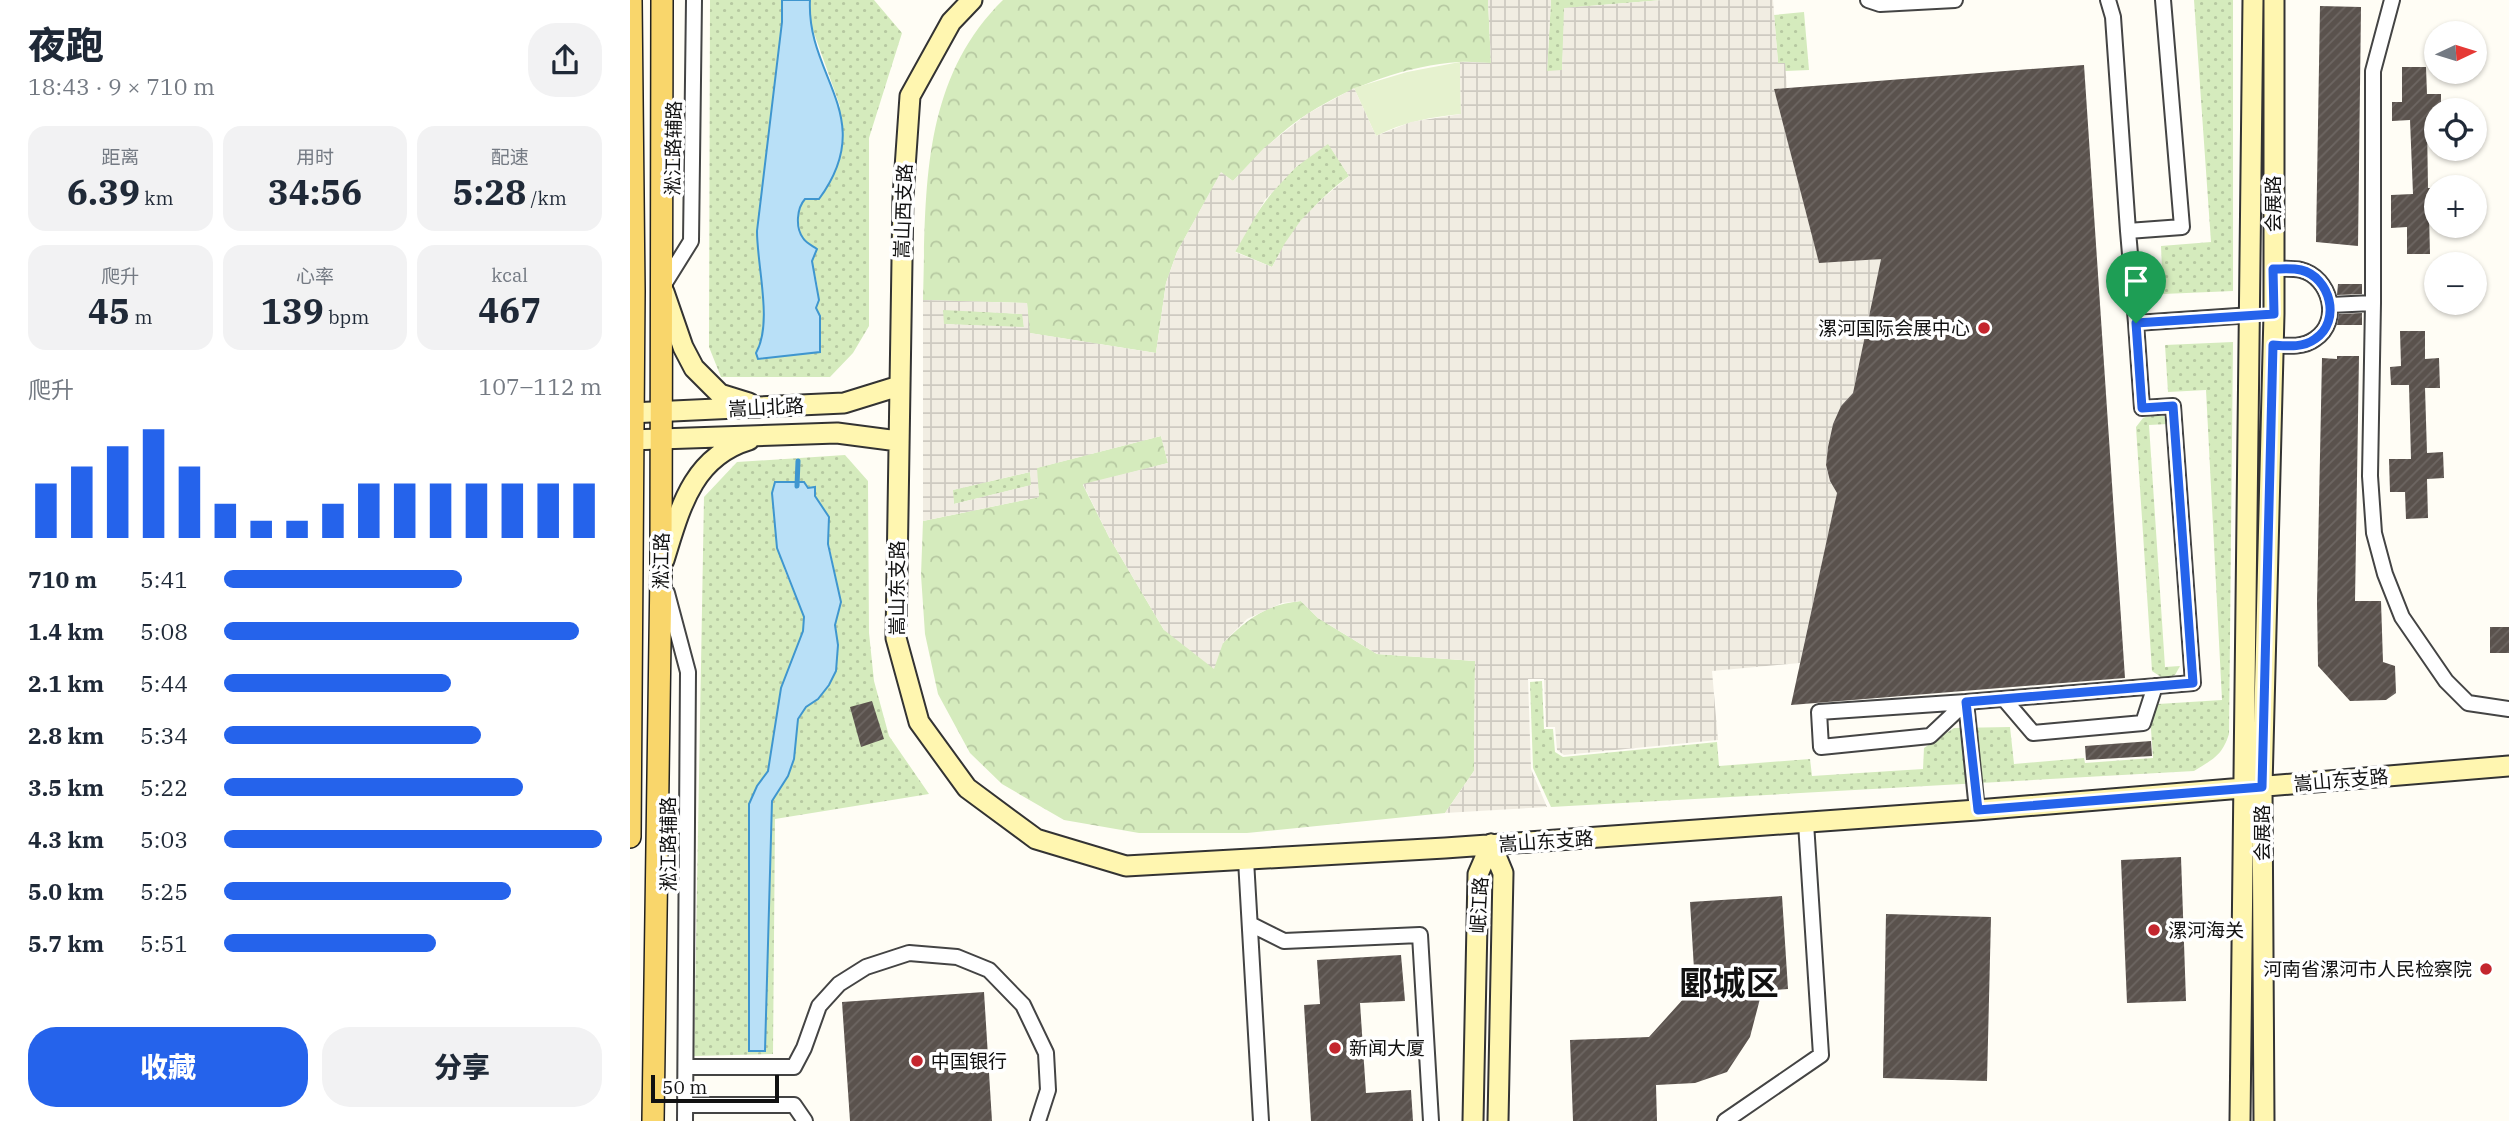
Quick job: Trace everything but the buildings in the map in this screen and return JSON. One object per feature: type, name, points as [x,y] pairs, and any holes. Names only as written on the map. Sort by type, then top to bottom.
[{"type":"main road","name":"淞江路","points":[[630,837],[631,0]]},
{"type":"main road","name":"淞江路","points":[[653,1121],[661,571],[662,0]]},
{"type":"main road","name":"嵩山西支路","points":[[898,441],[903,197],[910,96],[951,22],[972,0]]},
{"type":"main road","name":"会展路","points":[[2241,1121],[2242,789],[2252,315],[2253,0]]},
{"type":"main road","name":"会展路","points":[[2263,1121],[2262,787],[2274,314],[2274,0]]},
{"type":"main road","points":[[662,288],[683,347],[694,368],[720,394],[763,407]]},
{"type":"main road","points":[[2252,315],[2274,314]]},
{"type":"main road","name":"嵩山北路","points":[[632,412],[844,403],[899,386]]},
{"type":"main road","name":"嵩山北路","points":[[632,440],[837,433],[898,441]]},
{"type":"main road","points":[[661,571],[684,498],[707,463],[738,443],[763,435]]},
{"type":"main road","name":"嵩山东支路","points":[[898,441],[896,638],[919,722],[967,788],[1036,839],[1126,866],[1805,823],[2509,766]]},
{"type":"main road","name":"岷江路","points":[[1473,1121],[1479,874],[1491,844]]},
{"type":"main road","name":"岷江路","points":[[1491,844],[1503,873],[1498,1121]]},
{"type":"street","name":"淞江路辅路","points":[[662,288],[691,241],[694,0]]},
{"type":"street","points":[[1868,0],[1880,4],[1955,0]]},
{"type":"street","points":[[1966,702],[1930,736],[1821,747],[1819,712],[2193,683],[2173,406],[2142,408],[2113,17],[2108,0]]},
{"type":"street","points":[[2128,231],[2182,227],[2163,0]]},
{"type":"street","points":[[2392,0],[2373,71],[2371,476],[2374,533],[2385,574],[2402,617],[2446,681],[2469,703],[2509,709]]},
{"type":"street","points":[[2273,269],[2302,270],[2312,275],[2323,283],[2330,305],[2329,318],[2323,332],[2314,340],[2291,347],[2273,345]]},
{"type":"street","points":[[2330,305],[2373,303]]},
{"type":"street","points":[[2136,323],[2252,315]]},
{"type":"street","name":"淞江路辅路","points":[[661,571],[688,672],[685,1121]]},
{"type":"street","points":[[2004,699],[2033,733],[2143,723],[2155,686]]},
{"type":"street","points":[[1966,702],[1978,810]]},
{"type":"street","points":[[1725,1121],[1821,1055],[1805,823]]},
{"type":"street","points":[[1245,860],[1261,1121]]},
{"type":"street","points":[[1250,924],[1284,941],[1420,935],[1431,1121]]},
{"type":"street","points":[[686,1068],[794,1066],[804,1048],[819,1006],[839,984],[866,967],[909,953],[957,957],[989,970],[1023,1005],[1046,1053],[1048,1090],[1038,1121]]},
{"type":"street","points":[[685,1105],[794,1105],[805,1121]]},
{"type":"green space","points":[[710,0],[782,0],[782,22],[757,231],[764,311],[761,341],[756,353],[816,308],[817,280],[802,237],[799,210],[840,106],[809,19],[810,0],[874,0],[902,33],[869,138],[869,326],[853,353],[830,377],[721,377],[709,347]]},
{"type":"green space","points":[[1003,0],[1488,0],[1491,63],[1440,64],[1381,78],[1325,103],[1298,120],[1233,181],[1221,173],[1177,252],[1166,283],[1156,353],[1029,333],[1027,303],[923,300],[928,179],[942,102],[956,66],[976,32]]},
{"type":"green space","points":[[1551,0],[1663,0],[1565,8],[1562,71],[1547,71]]},
{"type":"green space","points":[[2194,0],[2233,0],[2233,291],[2163,294],[2161,246],[2211,242]]},
{"type":"green space","points":[[1804,12],[1809,70],[1785,71],[1785,63],[1778,63],[1774,15]]},
{"type":"green space","points":[[1460,62],[1461,114],[1417,121],[1376,136],[1354,88],[1407,72]]},
{"type":"green space","points":[[1328,143],[1349,176],[1305,217],[1272,267],[1234,251],[1285,178]]},
{"type":"green space","points":[[943,309],[1023,314],[1024,328],[943,324]]},
{"type":"green space","points":[[2233,342],[2229,734],[2220,752],[2212,760],[2194,771],[1551,807],[1533,768],[1530,682],[1542,681],[1544,729],[1553,729],[1555,752],[1563,757],[1717,742],[1719,766],[1810,759],[1812,776],[1923,769],[1924,748],[1954,728],[2010,727],[2014,764],[2084,758],[2085,763],[2153,758],[2150,715],[2158,704],[2222,700],[2206,390],[2168,392],[2165,345]]},
{"type":"green space","points":[[2154,414],[2164,416],[2168,424],[2149,425],[2165,667],[2180,666],[2175,675],[2164,679],[2152,671],[2136,427],[2143,418]]},
{"type":"green space","points":[[1161,436],[1168,463],[1083,485],[1109,537],[1164,630],[1223,643],[1258,614],[1277,606],[1301,601],[1318,618],[1377,654],[1475,661],[1474,771],[1445,813],[1247,833],[1139,833],[1064,820],[1002,784],[970,753],[938,694],[925,634],[921,575],[923,521],[1039,497],[1036,468]]},
{"type":"green space","points":[[845,455],[868,481],[869,633],[874,681],[889,736],[929,794],[775,819],[773,1054],[694,1056],[704,497],[737,462]],"holes":[[[815,496],[829,517],[829,544],[841,602],[835,625],[838,645],[818,699],[806,707],[798,719],[794,759],[788,776],[772,801],[765,1051],[757,786],[768,771],[781,688],[803,631],[804,617],[784,569]]]},
{"type":"green space","points":[[1030,472],[1032,485],[954,504],[952,490]]},
{"type":"shaded area","points":[[1488,0],[1551,0],[1547,71],[1562,70],[1564,8],[1663,0],[1773,0],[1778,63],[1785,63],[1787,88],[1774,89],[1819,262],[1881,259],[1853,393],[1841,406],[1833,424],[1828,447],[1826,466],[1837,493],[1800,663],[1712,671],[1718,740],[1564,755],[1557,750],[1555,727],[1546,727],[1544,679],[1528,679],[1531,769],[1547,807],[1445,813],[1474,771],[1475,661],[1377,654],[1318,618],[1301,601],[1282,603],[1247,619],[1223,643],[1214,669],[1164,630],[1109,537],[1083,484],[1168,463],[1161,436],[1037,468],[1039,497],[923,521],[923,300],[1027,303],[1030,333],[1156,353],[1166,283],[1177,252],[1221,172],[1233,181],[1264,148],[1307,114],[1354,88],[1376,136],[1411,122],[1461,114],[1460,62],[1491,63]],"holes":[[[1328,144],[1349,176],[1301,220],[1272,267],[1235,252],[1265,200],[1296,167]],[[943,310],[1022,314],[1024,327],[944,324]],[[1030,472],[1031,485],[954,504],[953,490]]]},
{"type":"water","points":[[782,0],[810,0],[812,27],[818,52],[841,120],[842,144],[836,170],[819,199],[805,199],[798,218],[803,238],[817,249],[812,261],[819,300],[816,308],[820,316],[820,352],[758,359],[756,353],[761,341],[764,311],[757,231],[782,22]]},
{"type":"water","points":[[775,482],[804,482],[808,488],[815,487],[815,496],[829,517],[828,544],[841,602],[835,625],[838,645],[836,671],[818,699],[806,707],[798,719],[794,759],[788,776],[772,801],[765,1051],[749,1051],[749,804],[768,771],[781,688],[803,631],[804,617],[777,548],[772,493]]},
{"type":"waterway","points":[[797,486],[798,461]]},
{"type":"place","name":"漯河国际会展中心","points":[[1984,328]]},
{"type":"place","name":"漯河海关","points":[[2154,930]]},
{"type":"place","name":"河南省漯河市人民检察院","points":[[2486,969]]},
{"type":"place","name":"新闻大厦","points":[[1335,1048]]},
{"type":"place","name":"中国银行","points":[[917,1061]]},
{"type":"district","name":"郾城区","points":[[1729,983]]},
{"type":"route","points":[[2273,269],[2302,270],[2312,275],[2323,283],[2329,298],[2329,318],[2323,332],[2314,340],[2291,347],[2273,345],[2262,787],[1978,810],[1966,702],[2193,683],[2173,406],[2142,408],[2136,323],[2274,314],[2273,269]]}]
